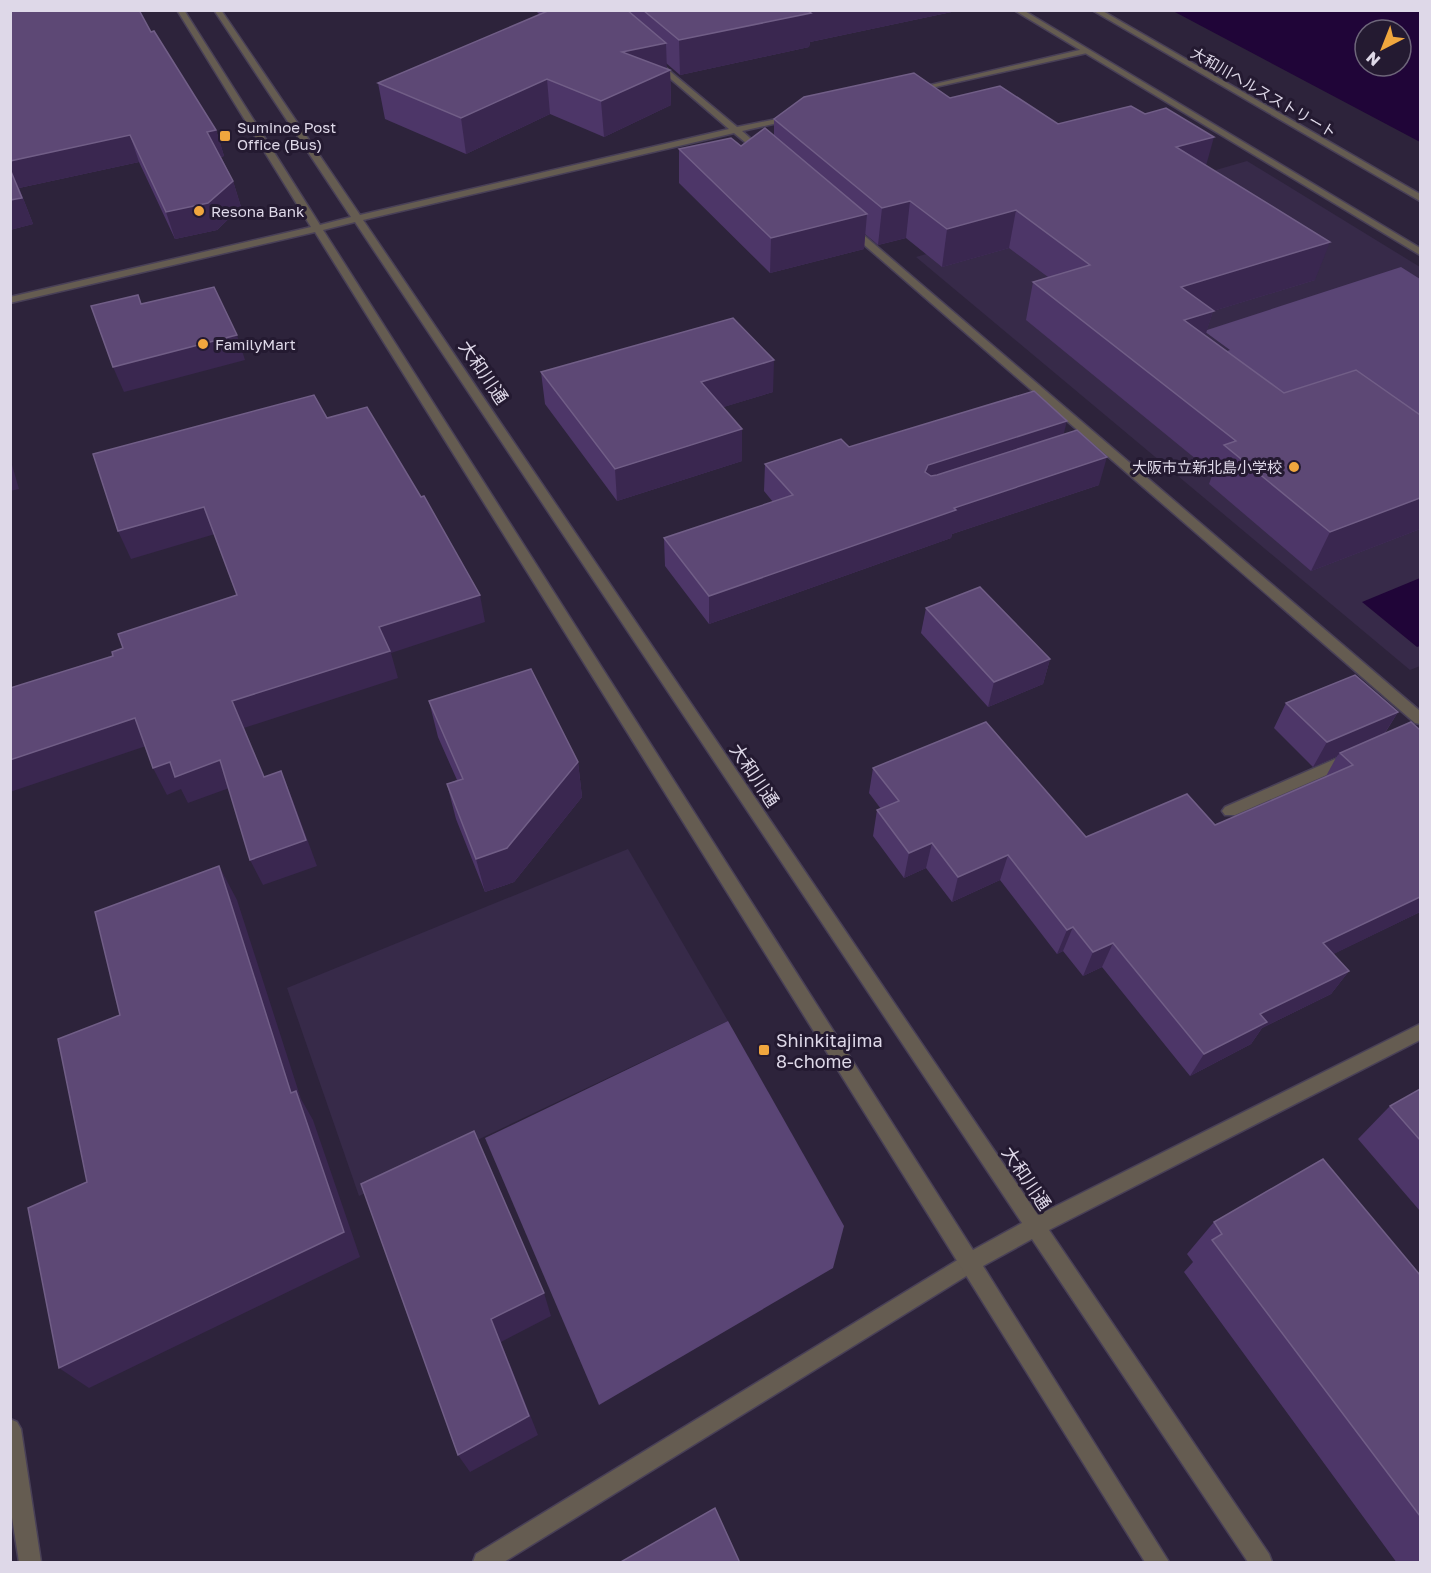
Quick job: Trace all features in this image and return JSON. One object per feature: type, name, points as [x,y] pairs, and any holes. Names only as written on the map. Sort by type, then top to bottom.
[{"type":"street","points":[[180,10],[1158,1563]]},
{"type":"street","name":"大和川通","points":[[217,10],[1261,1563]]},
{"type":"street","points":[[1017,10],[1420,252]]},
{"type":"street","name":"大和川ヘルスストリート","points":[[1095,10],[1420,198]]},
{"type":"street","points":[[898,93],[1084,51]]},
{"type":"street","points":[[648,55],[771,161]]},
{"type":"street","points":[[10,300],[805,114]]},
{"type":"street","points":[[844,224],[1093,444],[1420,719]]},
{"type":"street","points":[[1230,811],[1368,751]]},
{"type":"street","points":[[484,1563],[969,1263],[1036,1226],[1420,1032]]},
{"type":"street","points":[[10,1429],[30,1563]]},
{"type":"shaded area","points":[[1173,11],[1420,11],[1420,142]]},
{"type":"shaded area","name":"大阪市立新北島小学校","points":[[1247,161],[1420,267],[1420,666],[1410,670],[916,257]]},
{"type":"shaded area","points":[[1401,267],[1420,279],[1420,457],[1287,416],[1208,358],[1230,350],[1204,331]]},
{"type":"shaded area","points":[[1420,578],[1420,646],[1417,647],[1362,602]]},
{"type":"shaded area","points":[[628,849],[728,1021],[359,1196],[287,988]]},
{"type":"shaded area","points":[[728,1021],[844,1226],[833,1268],[599,1405],[485,1138]]},
{"type":"building","points":[[10,10],[139,10],[216,130],[207,132],[233,181],[208,203],[166,212],[130,135],[10,161]]},
{"type":"building","points":[[550,10],[627,10],[666,43],[622,52],[670,70],[601,101],[547,79],[461,118],[378,83]]},
{"type":"building","points":[[643,10],[807,10],[811,13],[679,40]]},
{"type":"building","points":[[914,73],[950,98],[1000,86],[1058,124],[1131,106],[1145,114],[1166,108],[1214,137],[1176,147],[1330,242],[1181,287],[1214,311],[1184,320],[1284,393],[1356,370],[1420,415],[1420,498],[1330,532],[1224,445],[1236,441],[1033,282],[1090,265],[1016,210],[947,229],[910,201],[882,208],[774,119],[804,97]]},
{"type":"building","points":[[765,128],[867,214],[771,238],[679,149],[731,138],[741,146]]},
{"type":"building","points":[[10,169],[22,198],[10,200]]},
{"type":"building","points":[[214,287],[237,335],[113,367],[91,306],[138,295],[141,304]]},
{"type":"building","points":[[733,318],[774,360],[701,382],[742,429],[615,469],[541,372]]},
{"type":"building","points":[[1034,391],[1067,421],[928,465],[925,472],[931,476],[937,475],[1077,430],[1107,457],[954,508],[956,510],[709,596],[664,538],[793,495],[765,464],[841,439],[849,447]]},
{"type":"building","points":[[314,395],[327,418],[367,407],[421,497],[424,496],[480,595],[379,627],[390,651],[232,701],[264,777],[281,771],[306,840],[250,860],[220,760],[175,777],[170,762],[153,768],[135,718],[10,760],[10,688],[113,656],[112,652],[123,648],[118,634],[237,595],[204,507],[118,531],[93,454]]},
{"type":"building","points":[[980,587],[1050,659],[994,682],[926,608]]},
{"type":"building","points":[[531,669],[578,762],[507,848],[476,859],[447,784],[463,779],[429,701]]},
{"type":"building","points":[[1355,675],[1398,712],[1327,742],[1286,703]]},
{"type":"building","points":[[986,722],[1086,837],[1187,794],[1215,825],[1353,765],[1340,753],[1411,722],[1420,730],[1420,897],[1323,943],[1349,971],[1260,1014],[1267,1022],[1204,1054],[1113,943],[1093,952],[1073,927],[1067,930],[1008,855],[958,877],[932,843],[909,853],[877,810],[899,801],[873,768]]},
{"type":"building","points":[[219,866],[291,1093],[296,1091],[344,1232],[59,1368],[28,1208],[87,1182],[58,1039],[120,1015],[95,912]]},
{"type":"building","points":[[1420,1089],[1420,1140],[1390,1106]]},
{"type":"building","points":[[474,1131],[544,1293],[491,1319],[529,1416],[458,1455],[361,1184]]},
{"type":"building","points":[[1323,1159],[1420,1275],[1420,1516],[1212,1240],[1222,1234],[1214,1222]]},
{"type":"building","points":[[715,1508],[740,1563],[619,1563]]},
{"type":"place","name":"Suminoe Post Office (Bus)","points":[[225,136]]},
{"type":"place","name":"Resona Bank","points":[[199,211]]},
{"type":"place","name":"FamilyMart","points":[[203,344]]},
{"type":"place","name":"大阪市立新北島小学校","points":[[1294,467]]},
{"type":"place","name":"Shinkitajima 8-chome","points":[[764,1050]]}]
